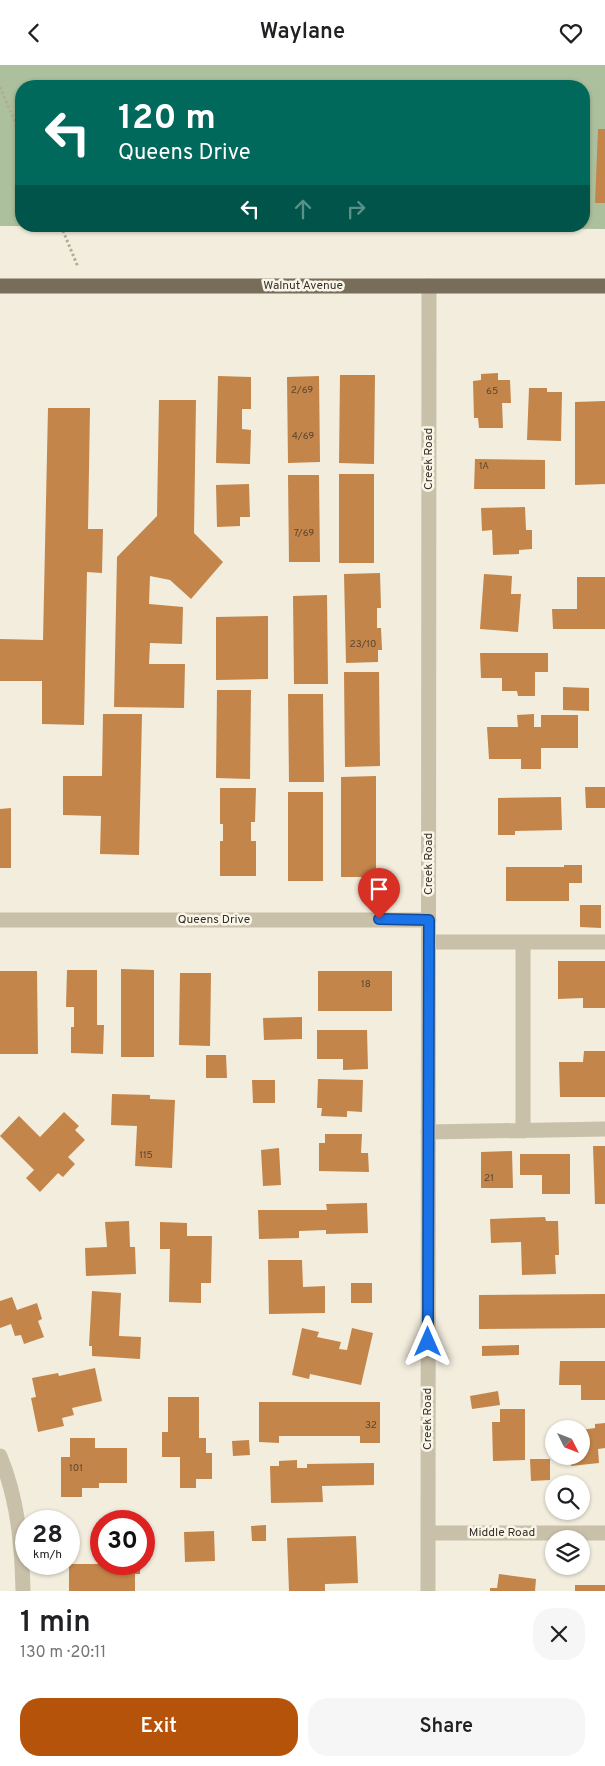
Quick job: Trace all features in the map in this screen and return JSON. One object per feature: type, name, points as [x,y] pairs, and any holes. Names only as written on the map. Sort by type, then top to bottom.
[{"type":"main road","name":"Walnut Avenue","points":[[0,286],[605,286]]},
{"type":"street","name":"Creek Road","points":[[428,1591],[429,286]]},
{"type":"street","name":"Queens Drive","points":[[0,920],[429,920]]},
{"type":"street","points":[[429,942],[605,942]]},
{"type":"street","points":[[523,942],[523,1131]]},
{"type":"street","points":[[428,1132],[605,1129]]},
{"type":"street","points":[[0,1456],[12,1490],[18,1519],[23,1591]]},
{"type":"street","name":"Middle Road","points":[[428,1533],[605,1533]]},
{"type":"path","points":[[0,87],[15,121]]},
{"type":"path","points":[[64,232],[87,286]]},
{"type":"green space","points":[[0,65],[605,65],[605,229],[590,229],[590,80],[15,80],[15,226],[0,226]]},
{"type":"building","points":[[598,129],[605,129],[605,203],[595,203]]},
{"type":"building","points":[[498,373],[498,380],[510,380],[511,403],[502,403],[503,428],[479,428],[478,418],[474,418],[473,381],[481,380],[481,374]]},
{"type":"building","points":[[340,375],[375,375],[374,464],[339,463]]},
{"type":"building","points":[[218,376],[251,377],[251,409],[242,409],[242,429],[251,430],[250,464],[216,463]]},
{"type":"building","points":[[319,376],[320,462],[288,463],[287,377]]},
{"type":"building","points":[[529,388],[547,388],[547,392],[562,392],[561,441],[527,440]]},
{"type":"building","points":[[159,400],[196,400],[194,533],[223,562],[191,599],[170,580],[150,576],[149,604],[183,607],[182,644],[150,643],[149,664],[185,664],[184,708],[114,707],[117,557],[157,516]]},
{"type":"building","points":[[605,401],[605,484],[575,485],[575,402]]},
{"type":"building","points":[[48,408],[90,408],[88,529],[103,529],[102,573],[87,572],[84,725],[42,724],[42,681],[0,681],[0,639],[43,640]]},
{"type":"building","points":[[475,459],[545,460],[545,489],[474,489]]},
{"type":"building","points":[[339,474],[374,474],[374,563],[339,563]]},
{"type":"building","points":[[288,475],[319,475],[320,562],[289,562]]},
{"type":"building","points":[[249,484],[250,517],[240,517],[240,526],[217,527],[216,485]]},
{"type":"building","points":[[525,507],[526,530],[532,530],[532,549],[519,550],[519,554],[493,555],[492,530],[482,531],[481,508]]},
{"type":"building","points":[[380,573],[381,608],[377,608],[377,628],[381,628],[382,650],[378,650],[378,662],[346,663],[344,574]]},
{"type":"building","points":[[484,574],[512,576],[511,594],[521,594],[518,632],[480,629]]},
{"type":"building","points":[[577,577],[605,577],[605,629],[553,629],[552,609],[577,609]]},
{"type":"building","points":[[327,595],[328,684],[294,684],[293,596]]},
{"type":"building","points":[[268,616],[268,679],[216,680],[216,617]]},
{"type":"building","points":[[480,653],[548,653],[548,672],[535,672],[535,696],[518,696],[517,691],[502,691],[502,678],[481,678]]},
{"type":"building","points":[[344,672],[379,672],[380,766],[345,767]]},
{"type":"building","points":[[563,687],[589,688],[589,711],[563,710]]},
{"type":"building","points":[[217,690],[251,690],[250,779],[216,778]]},
{"type":"building","points":[[288,694],[323,694],[324,782],[289,782]]},
{"type":"building","points":[[103,714],[142,714],[139,855],[100,854],[101,816],[63,815],[63,776],[102,776]]},
{"type":"building","points":[[534,714],[534,727],[541,727],[541,715],[578,715],[578,748],[541,748],[541,769],[521,769],[521,759],[489,759],[487,727],[518,727],[517,715]]},
{"type":"building","points":[[376,776],[376,877],[341,877],[341,777]]},
{"type":"building","points":[[585,787],[605,787],[605,808],[586,808]]},
{"type":"building","points":[[220,788],[256,788],[255,822],[251,822],[251,841],[256,841],[256,876],[220,876],[220,841],[223,841],[223,824],[220,824]]},
{"type":"building","points":[[288,792],[323,792],[323,881],[288,881]]},
{"type":"building","points":[[561,797],[562,830],[515,831],[515,835],[498,835],[498,798]]},
{"type":"building","points":[[11,808],[11,868],[0,868],[0,809]]},
{"type":"building","points":[[564,865],[582,865],[582,883],[569,883],[569,901],[506,901],[506,867],[564,867]]},
{"type":"building","points":[[580,905],[601,905],[601,928],[580,927]]},
{"type":"building","points":[[558,961],[605,961],[605,1008],[583,1008],[583,998],[558,999]]},
{"type":"building","points":[[121,969],[154,970],[154,1057],[121,1057]]},
{"type":"building","points":[[67,970],[97,970],[97,1025],[104,1025],[103,1054],[71,1053],[71,1027],[74,1027],[74,1007],[66,1007]]},
{"type":"building","points":[[0,971],[37,971],[38,1054],[0,1054]]},
{"type":"building","points":[[318,971],[392,971],[392,1011],[318,1011]]},
{"type":"building","points":[[180,973],[211,973],[210,1046],[179,1045]]},
{"type":"building","points":[[302,1017],[302,1039],[264,1040],[263,1018]]},
{"type":"building","points":[[317,1030],[367,1030],[368,1069],[343,1070],[343,1059],[317,1059]]},
{"type":"building","points":[[584,1051],[605,1051],[605,1097],[560,1097],[559,1062],[583,1062]]},
{"type":"building","points":[[206,1055],[226,1055],[227,1078],[206,1078]]},
{"type":"building","points":[[318,1079],[363,1080],[362,1112],[347,1111],[347,1117],[321,1116],[322,1108],[317,1108]]},
{"type":"building","points":[[252,1080],[275,1080],[275,1103],[253,1103]]},
{"type":"building","points":[[112,1094],[150,1095],[150,1099],[175,1100],[172,1168],[135,1166],[137,1126],[111,1125]]},
{"type":"building","points":[[64,1112],[79,1126],[75,1130],[85,1140],[68,1157],[75,1164],[63,1177],[58,1173],[40,1192],[26,1178],[34,1170],[0,1136],[19,1116],[40,1137]]},
{"type":"building","points":[[325,1134],[362,1134],[361,1153],[368,1153],[369,1172],[319,1171],[319,1143],[325,1143]]},
{"type":"building","points":[[593,1146],[605,1146],[605,1204],[595,1204]]},
{"type":"building","points":[[279,1148],[281,1185],[263,1186],[261,1150]]},
{"type":"building","points":[[512,1151],[513,1188],[481,1188],[481,1152]]},
{"type":"building","points":[[520,1154],[570,1154],[570,1194],[542,1194],[542,1175],[520,1175]]},
{"type":"building","points":[[367,1203],[368,1233],[326,1234],[326,1230],[299,1231],[299,1238],[259,1239],[258,1210],[327,1210],[326,1204]]},
{"type":"building","points":[[545,1217],[546,1221],[558,1221],[559,1255],[555,1255],[556,1274],[522,1275],[521,1242],[491,1243],[490,1219]]},
{"type":"building","points":[[129,1221],[130,1247],[135,1247],[136,1274],[86,1276],[85,1248],[107,1247],[105,1222]]},
{"type":"building","points":[[160,1222],[187,1223],[187,1236],[212,1236],[211,1283],[201,1283],[201,1303],[169,1302],[170,1249],[160,1249]]},
{"type":"building","points":[[268,1260],[302,1260],[303,1287],[325,1286],[325,1313],[269,1314]]},
{"type":"building","points":[[351,1283],[372,1283],[372,1303],[351,1303]]},
{"type":"building","points":[[92,1291],[121,1293],[119,1336],[141,1337],[140,1359],[92,1356],[92,1346],[89,1346]]},
{"type":"building","points":[[605,1294],[605,1328],[479,1329],[479,1295]]},
{"type":"building","points":[[12,1297],[17,1310],[37,1303],[42,1319],[38,1321],[44,1337],[24,1344],[21,1335],[15,1336],[11,1324],[0,1328],[0,1301]]},
{"type":"building","points":[[302,1328],[319,1332],[317,1337],[341,1342],[339,1349],[347,1350],[352,1328],[373,1333],[361,1385],[310,1374],[309,1379],[292,1375]]},
{"type":"building","points":[[519,1345],[519,1355],[482,1356],[482,1346]]},
{"type":"building","points":[[560,1361],[605,1361],[605,1400],[581,1400],[581,1385],[559,1385]]},
{"type":"building","points":[[95,1368],[102,1401],[72,1408],[74,1415],[62,1418],[64,1426],[38,1432],[31,1398],[36,1397],[32,1378],[58,1373],[59,1376]]},
{"type":"building","points":[[498,1391],[500,1405],[472,1409],[470,1396]]},
{"type":"building","points":[[168,1397],[199,1397],[199,1438],[206,1438],[206,1453],[212,1453],[212,1479],[196,1479],[196,1488],[180,1488],[180,1457],[162,1457],[162,1432],[168,1432]]},
{"type":"building","points":[[259,1402],[380,1402],[380,1443],[360,1443],[360,1436],[279,1436],[279,1443],[259,1442]]},
{"type":"building","points":[[500,1409],[525,1409],[525,1460],[493,1461],[492,1422],[500,1422]]},
{"type":"building","points":[[605,1423],[605,1448],[598,1449],[599,1463],[590,1464],[590,1429],[595,1428],[595,1424]]},
{"type":"building","points":[[70,1438],[95,1438],[95,1448],[127,1448],[127,1483],[99,1483],[99,1488],[82,1488],[82,1497],[61,1497],[61,1457],[70,1457]]},
{"type":"building","points":[[249,1440],[250,1455],[233,1456],[232,1441]]},
{"type":"building","points":[[530,1459],[545,1459],[545,1465],[550,1465],[550,1475],[545,1475],[545,1480],[531,1481]]},
{"type":"building","points":[[297,1460],[297,1468],[307,1468],[307,1464],[374,1463],[374,1485],[322,1486],[323,1502],[271,1503],[270,1466],[279,1466],[279,1461]]},
{"type":"building","points":[[266,1525],[266,1541],[252,1541],[251,1526]]},
{"type":"building","points":[[214,1531],[215,1561],[185,1562],[184,1532]]},
{"type":"building","points":[[356,1536],[358,1583],[325,1584],[325,1591],[289,1591],[287,1538]]},
{"type":"building","points":[[80,1564],[90,1564],[90,1575],[135,1575],[135,1591],[69,1591],[69,1575],[80,1575]]},
{"type":"building","points":[[499,1574],[536,1579],[535,1591],[490,1591],[490,1588],[497,1588]]},
{"type":"building","points":[[575,1585],[605,1585],[605,1591],[575,1591]]},
{"type":"route","points":[[379,919],[429,920],[428,1342]]}]
